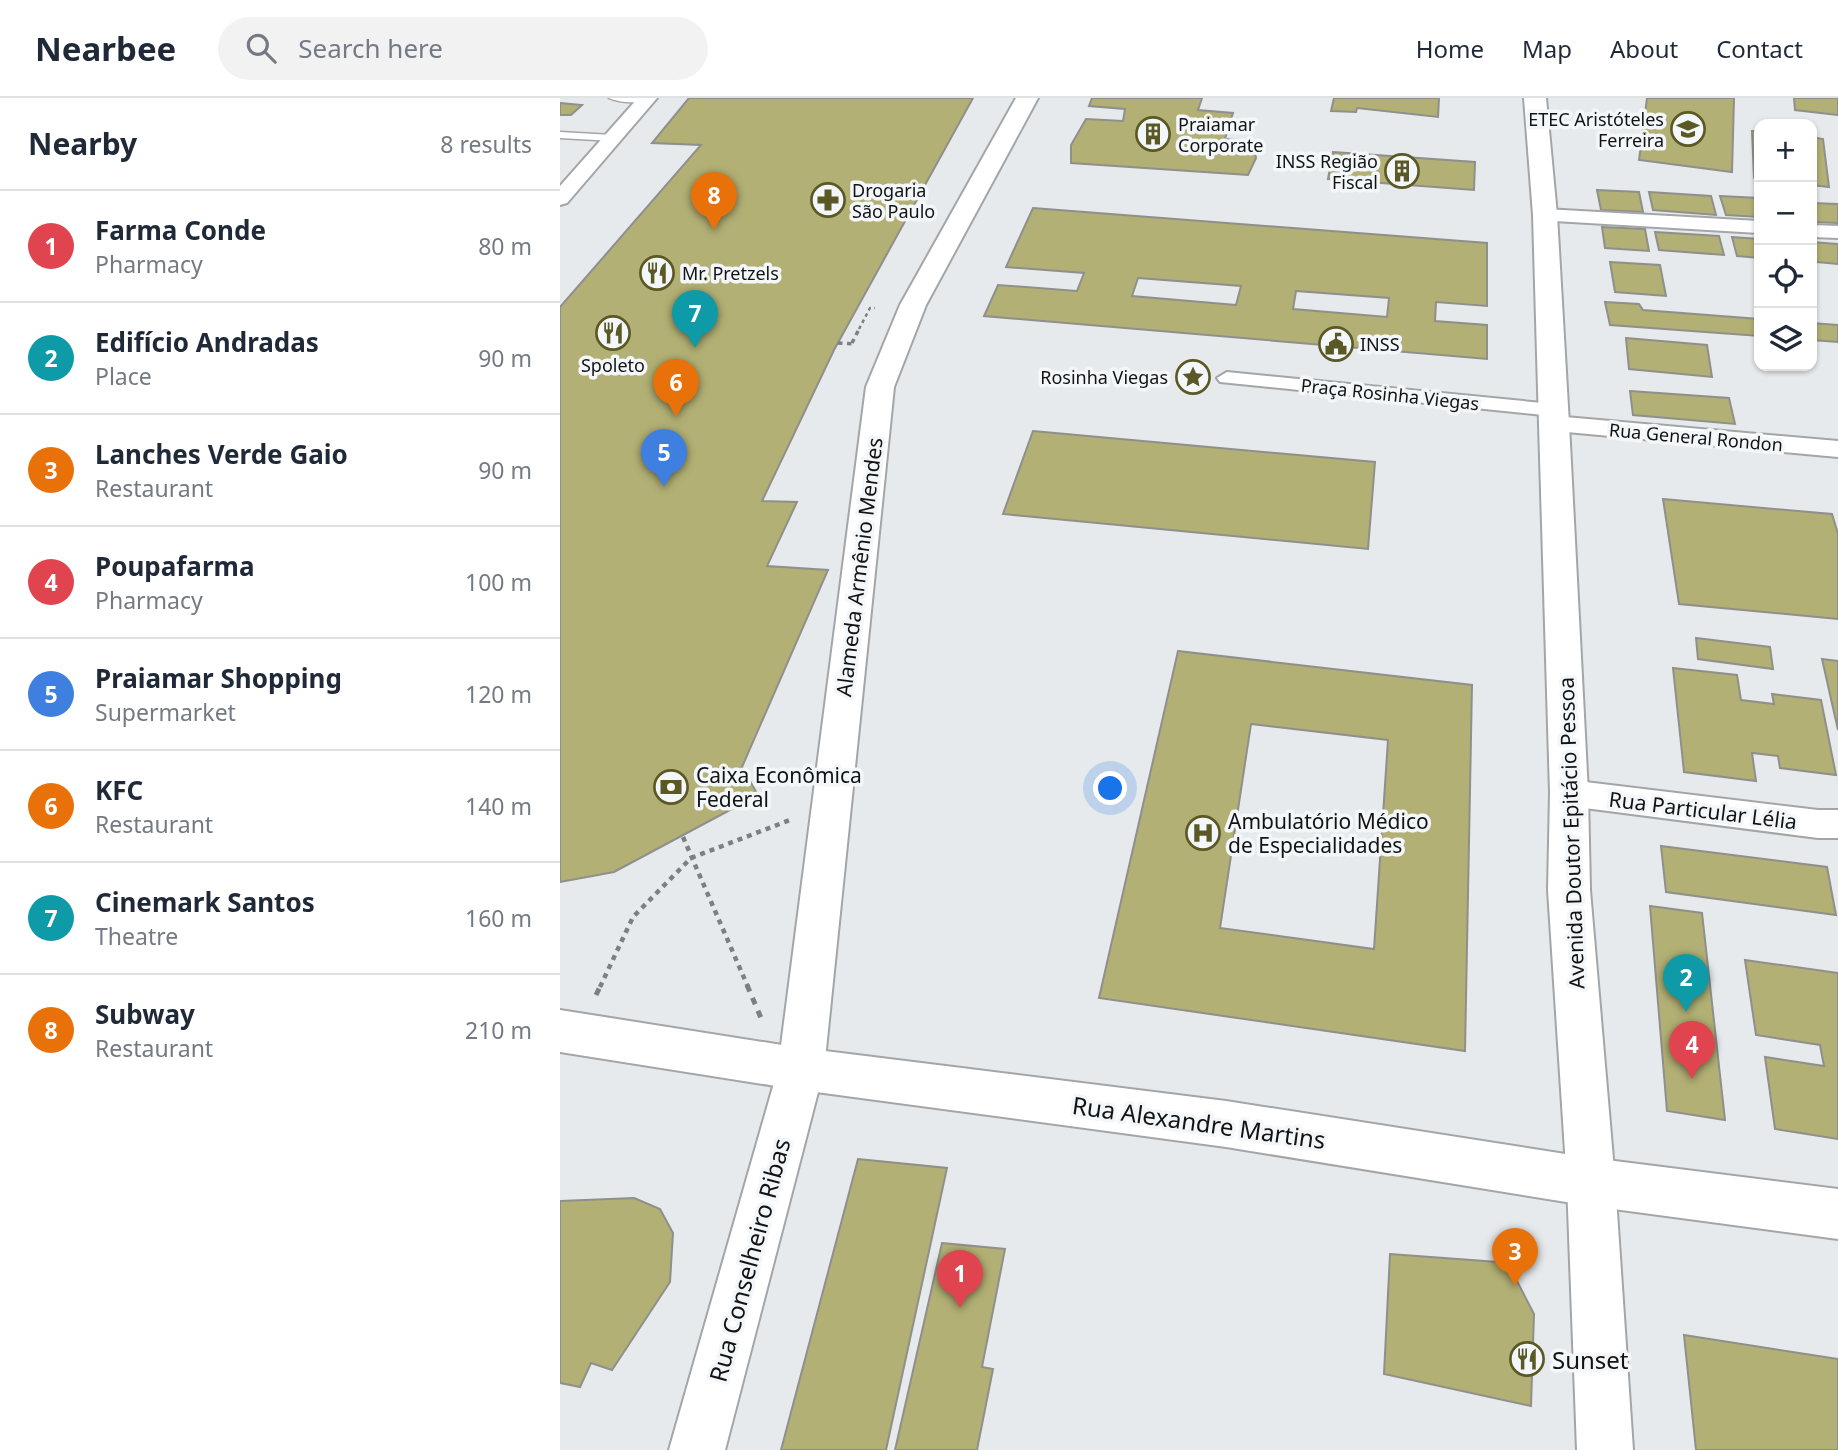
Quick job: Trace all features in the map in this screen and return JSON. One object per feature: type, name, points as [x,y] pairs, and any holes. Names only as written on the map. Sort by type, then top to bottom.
[{"type":"main road","name":"Alameda Armênio Mendes","points":[[801,1069],[880,387],[913,305],[1027,98]]},
{"type":"main road","name":"Avenida Doutor Epitácio Pessoa","points":[[1535,98],[1545,215],[1569,793],[1569,890],[1591,1182],[1605,1450]]},
{"type":"main road","name":"Rua Alexandre Martins","points":[[569,1032],[801,1069],[1226,1124],[1591,1182],[1838,1214]]},
{"type":"main road","name":"Rua Conselheiro Ribas","points":[[697,1450],[801,1069]]},
{"type":"street","points":[[564,189],[648,99]]},
{"type":"street","points":[[1545,215],[1754,228]]},
{"type":"street","points":[[1817,231],[1838,232]]},
{"type":"street","name":"Praça Rosinha Viegas","points":[[1227,378],[1553,417]]},
{"type":"street","name":"Rua General Rondon","points":[[1553,417],[1838,449]]},
{"type":"street","name":"Rua Particular Lélia","points":[[1569,793],[1818,824],[1838,824]]},
{"type":"lane","points":[[614,98],[648,99]]},
{"type":"lane","points":[[560,135],[613,138]]},
{"type":"path","points":[[838,343],[853,344],[870,308]]},
{"type":"path","points":[[569,1032],[633,917],[691,858],[832,806]]},
{"type":"path","points":[[683,837],[761,1018]]},
{"type":"building","points":[[689,98],[973,98],[834,350],[762,501],[797,502],[767,566],[828,570],[742,767],[758,795],[614,872],[560,882],[560,307],[701,145],[652,143]]},
{"type":"building","name":"Praiamar Corporate","points":[[1092,98],[1202,98],[1198,110],[1233,113],[1225,139],[1253,141],[1256,158],[1248,175],[1071,163],[1071,145],[1086,119],[1123,121],[1125,109],[1089,106]]},
{"type":"building","points":[[1334,98],[1439,98],[1438,117],[1357,108],[1356,112],[1331,111]]},
{"type":"building","name":"ETEC Aristóteles Ferreira","points":[[1647,98],[1734,98],[1732,172],[1639,160]]},
{"type":"building","points":[[1794,98],[1838,98],[1838,115],[1795,110]]},
{"type":"building","points":[[560,103],[582,105],[571,115],[560,115]]},
{"type":"building","points":[[1752,131],[1754,131],[1754,178]]},
{"type":"building","points":[[1817,138],[1823,139],[1829,187],[1817,186]]},
{"type":"building","name":"INSS Região Fiscal","points":[[1333,152],[1475,162],[1474,190],[1328,179]]},
{"type":"building","points":[[1597,190],[1639,192],[1643,212],[1601,210]]},
{"type":"building","points":[[1649,192],[1711,196],[1716,215],[1653,210]]},
{"type":"building","points":[[1720,196],[1754,198],[1754,217],[1726,215]]},
{"type":"building","points":[[1817,203],[1838,204],[1838,223],[1817,222]]},
{"type":"building","points":[[1033,208],[1487,243],[1487,306],[1436,302],[1435,321],[1487,325],[1487,359],[984,316],[998,285],[1077,291],[1084,273],[1006,267]],"holes":[[[1138,278],[1241,286],[1236,305],[1132,296]],[[1296,291],[1389,298],[1387,317],[1293,309]]]},
{"type":"building","points":[[1602,227],[1645,229],[1649,251],[1605,248]]},
{"type":"building","points":[[1655,232],[1719,236],[1724,255],[1659,250]]},
{"type":"building","points":[[1732,237],[1754,239],[1754,258],[1737,256]]},
{"type":"building","points":[[1817,242],[1838,244],[1838,264],[1817,262]]},
{"type":"building","points":[[1610,262],[1660,265],[1666,296],[1615,292]]},
{"type":"building","points":[[1605,302],[1639,304],[1643,310],[1754,319],[1754,336],[1610,325]]},
{"type":"building","points":[[1817,323],[1838,325],[1838,342],[1817,340]]},
{"type":"building","points":[[1626,338],[1707,345],[1712,377],[1629,369]]},
{"type":"building","points":[[1630,391],[1729,398],[1735,424],[1633,415]]},
{"type":"building","points":[[1033,431],[1375,462],[1368,549],[1003,514]]},
{"type":"building","points":[[1663,499],[1832,514],[1838,534],[1838,619],[1679,604]]},
{"type":"building","points":[[1696,638],[1770,647],[1773,669],[1698,659]]},
{"type":"building","points":[[1178,651],[1472,685],[1465,1051],[1099,998]],"holes":[[[1251,724],[1388,740],[1374,949],[1220,928]]]},
{"type":"building","points":[[1822,659],[1838,661],[1838,730]]},
{"type":"building","points":[[1673,668],[1737,675],[1741,700],[1774,704],[1772,694],[1821,700],[1836,775],[1780,768],[1778,756],[1752,753],[1756,781],[1684,772]]},
{"type":"building","points":[[1661,846],[1827,867],[1836,915],[1666,892]]},
{"type":"building","points":[[1650,906],[1702,913],[1725,1120],[1667,1111]]},
{"type":"building","points":[[1745,960],[1838,973],[1838,1139],[1775,1129],[1765,1057],[1824,1066],[1820,1045],[1756,1035]]},
{"type":"building","points":[[858,1159],[947,1168],[886,1450],[781,1450]]},
{"type":"building","points":[[634,1198],[660,1209],[673,1233],[670,1282],[612,1370],[591,1363],[580,1387],[560,1383],[560,1201]]},
{"type":"building","points":[[942,1243],[1005,1249],[982,1367],[993,1369],[977,1450],[895,1450]]},
{"type":"building","points":[[1390,1254],[1498,1262],[1517,1281],[1534,1314],[1531,1406],[1384,1374]]},
{"type":"building","points":[[1684,1335],[1838,1359],[1838,1450],[1696,1450]]},
{"type":"place","name":"ETEC Aristóteles Ferreira","points":[[1688,129]]},
{"type":"place","name":"Praiamar Corporate","points":[[1153,134]]},
{"type":"place","name":"INSS Região Fiscal","points":[[1402,171]]},
{"type":"place","name":"Drogaria São Paulo","points":[[828,200]]},
{"type":"place","name":"Subway","points":[[714,230]]},
{"type":"place","name":"Mr. Pretzels","points":[[657,273]]},
{"type":"place","name":"Spoleto","points":[[613,333]]},
{"type":"place","name":"INSS","points":[[1336,344]]},
{"type":"place","name":"Cinemark Santos","points":[[695,348]]},
{"type":"place","name":"Rosinha Viegas","points":[[1193,377]]},
{"type":"place","name":"KFC","points":[[676,417]]},
{"type":"place","name":"Praiamar Shopping","points":[[664,487]]},
{"type":"place","name":"Caixa Econômica Federal","points":[[671,787]]},
{"type":"place","name":"Ambulatório Médico de Especialidades","points":[[1203,833]]},
{"type":"place","name":"Edifício Andradas","points":[[1686,1012]]},
{"type":"place","name":"Poupafarma","points":[[1692,1079]]},
{"type":"place","name":"Lanches Verde Gaio","points":[[1515,1286]]},
{"type":"place","name":"Farma Conde","points":[[960,1308]]},
{"type":"place","name":"Sunset","points":[[1527,1359]]}]
